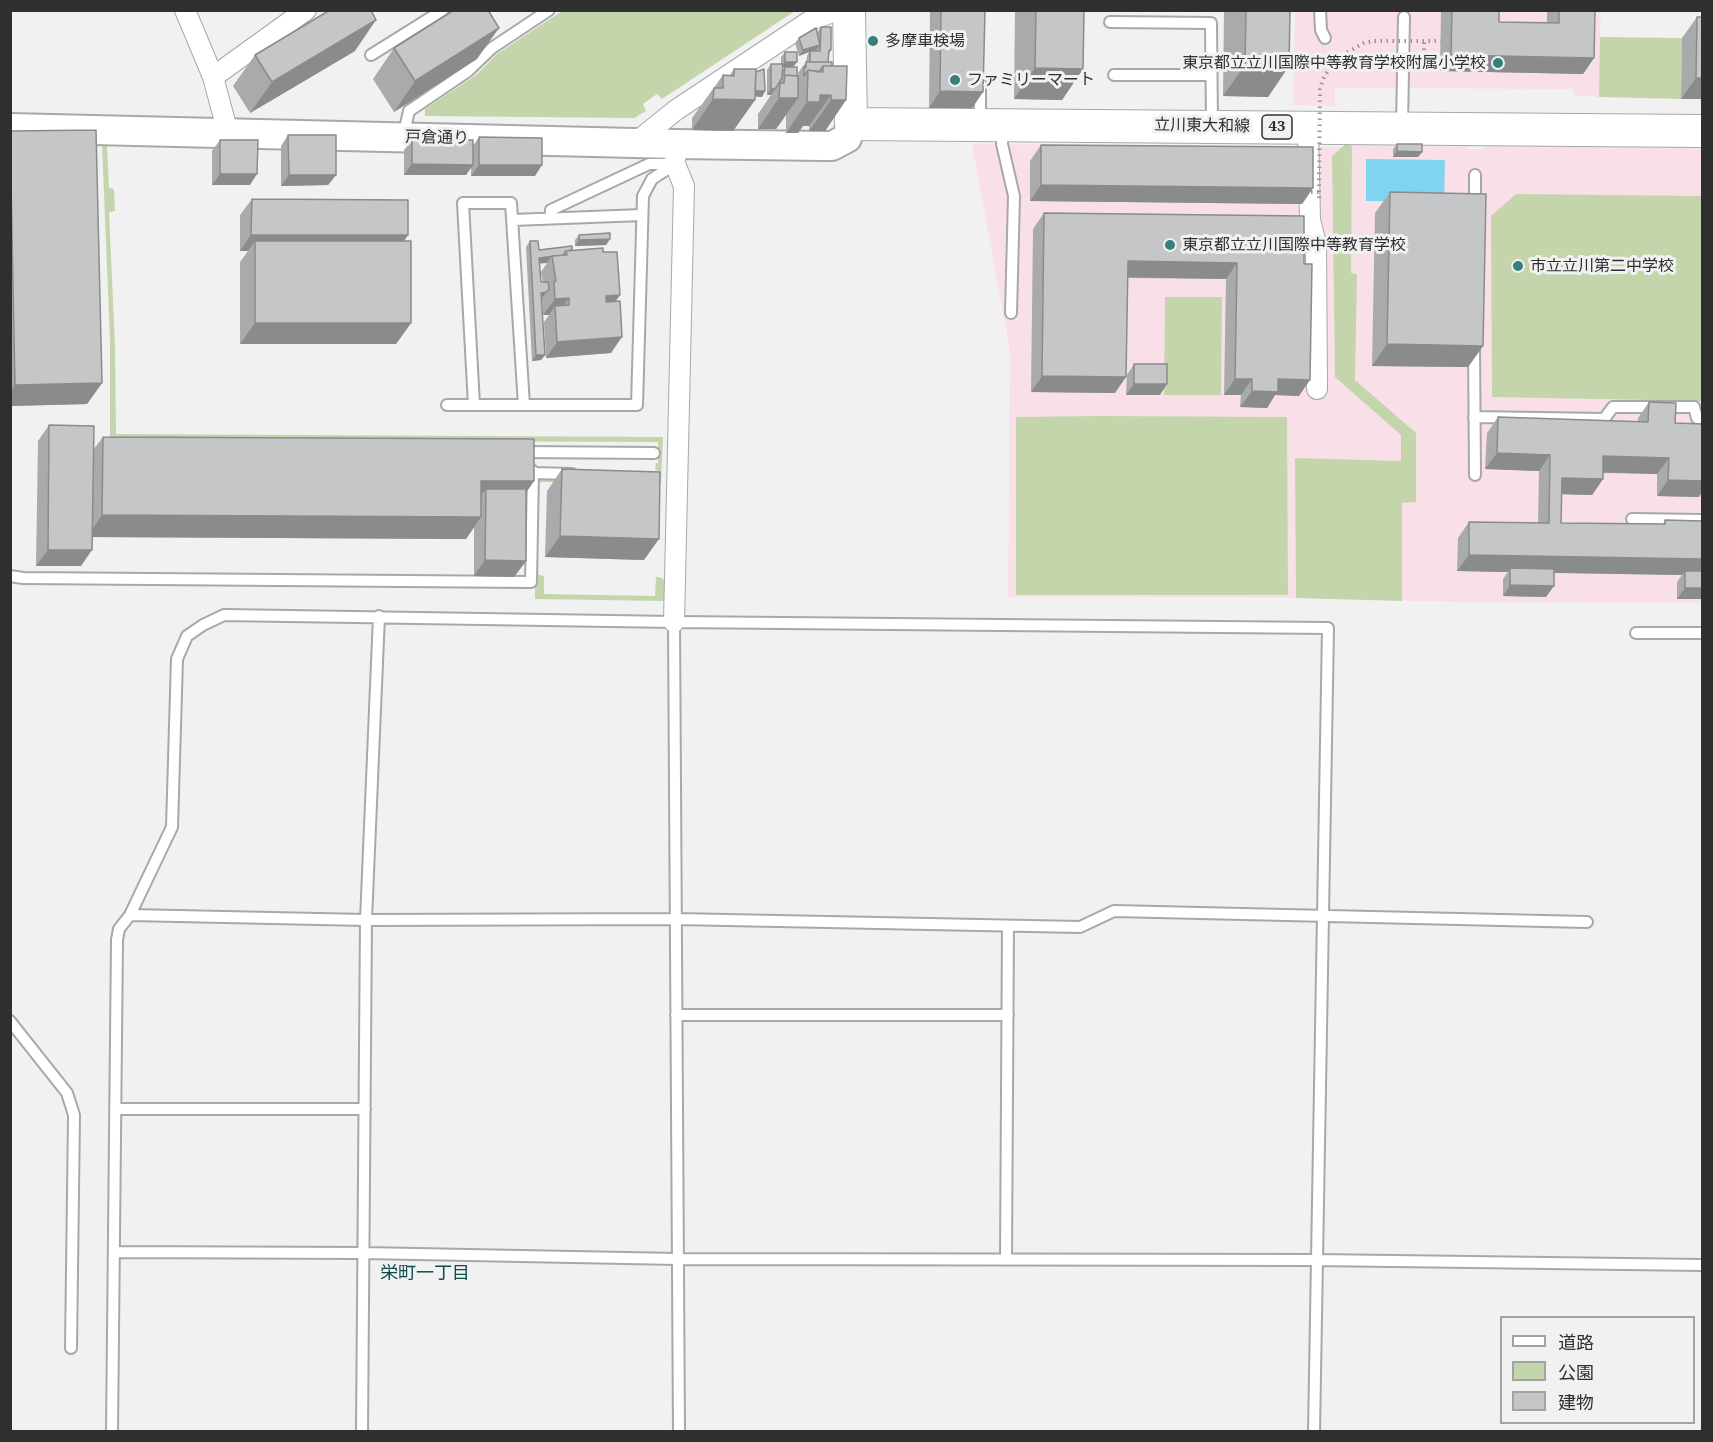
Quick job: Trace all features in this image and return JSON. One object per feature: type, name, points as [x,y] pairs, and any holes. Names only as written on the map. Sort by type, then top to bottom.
[{"type":"main road","points":[[849,10],[851,124]]},
{"type":"main road","name":"立川東大和線","points":[[851,124],[1702,131]]},
{"type":"street","points":[[185,10],[213,77],[228,133]]},
{"type":"street","points":[[213,77],[306,10]]},
{"type":"street","points":[[635,143],[676,110],[813,19],[838,10]]},
{"type":"street","name":"戸倉通り","points":[[10,128],[635,143],[676,154],[832,146],[847,138],[851,124]]},
{"type":"street","points":[[1308,127],[1310,219],[1317,244],[1317,388]]},
{"type":"street","points":[[674,622],[684,186],[676,154]]},
{"type":"lane","points":[[371,55],[443,10]]},
{"type":"lane","points":[[403,137],[409,111],[468,71],[492,48],[549,10]]},
{"type":"lane","points":[[1320,10],[1321,30],[1325,38]]},
{"type":"lane","points":[[1402,128],[1404,17]]},
{"type":"lane","points":[[1110,22],[1210,23],[1212,126]]},
{"type":"lane","points":[[980,67],[991,125],[1002,144],[1014,196],[1011,313]]},
{"type":"lane","points":[[1113,75],[1210,75]]},
{"type":"lane","points":[[447,405],[638,405],[644,196],[652,179],[676,154]]},
{"type":"lane","points":[[551,218],[551,210],[649,164],[676,154]]},
{"type":"lane","points":[[1475,175],[1475,221]]},
{"type":"lane","points":[[474,405],[463,203],[511,203],[524,405]]},
{"type":"lane","points":[[513,220],[642,215]]},
{"type":"lane","points":[[1474,336],[1475,475]]},
{"type":"lane","points":[[1474,417],[1604,419],[1613,406],[1694,407],[1697,418],[1702,418]]},
{"type":"lane","points":[[522,452],[654,453]]},
{"type":"lane","points":[[10,576],[35,579],[531,582],[534,452]]},
{"type":"lane","points":[[533,473],[581,474]]},
{"type":"lane","points":[[1632,519],[1702,520]]},
{"type":"lane","points":[[112,1431],[117,940],[119,929],[130,915],[172,827],[177,659],[187,636],[224,615],[1328,628],[1314,1431]]},
{"type":"lane","points":[[362,1431],[366,921],[378,616]]},
{"type":"lane","points":[[674,622],[679,1431]]},
{"type":"lane","points":[[1636,633],[1702,633]]},
{"type":"lane","points":[[130,915],[366,921],[676,919],[1080,927],[1114,911],[1587,922]]},
{"type":"lane","points":[[1006,1259],[1008,926]]},
{"type":"lane","points":[[676,1015],[1008,1015]]},
{"type":"lane","points":[[10,1022],[67,1093],[74,1115],[71,1348]]},
{"type":"lane","points":[[115,1109],[365,1109]]},
{"type":"lane","points":[[114,1252],[364,1253],[678,1259],[1316,1260],[1702,1265]]},
{"type":"path","points":[[1424,41],[1424,68]]},
{"type":"path","points":[[1319,198],[1319,99],[1323,79],[1328,71],[1340,57],[1364,43],[1441,41]]},
{"type":"path","points":[[1302,192],[1319,192]]},
{"type":"shaded area","name":"東京都立立川国際中等教育学校附属小学校","points":[[1295,11],[1601,11],[1600,37],[1702,39],[1702,99],[1574,96],[1573,89],[1335,88],[1335,106],[1293,105]]},
{"type":"shaded area","points":[[1349,141],[1468,144],[1468,149],[1483,149],[1490,142],[1702,146],[1702,603],[1008,597],[1010,351],[972,144],[1342,147]]},
{"type":"green space","points":[[562,11],[795,11],[662,99],[657,94],[643,104],[646,111],[634,118],[425,116],[425,109],[476,75],[497,54]]},
{"type":"green space","points":[[1600,37],[1682,38],[1681,99],[1599,97]]},
{"type":"green space","points":[[1349,141],[1352,148],[1351,273],[1357,274],[1355,380],[1416,433],[1416,502],[1402,503],[1402,601],[1296,598],[1295,458],[1401,461],[1401,435],[1335,377],[1332,156]]},
{"type":"green space","points":[[102,144],[107,145],[109,188],[114,189],[115,211],[109,212],[116,434],[663,437],[661,483],[537,482],[538,477],[658,478],[658,471],[655,470],[656,463],[658,463],[658,442],[110,440],[110,340]]},
{"type":"green space","points":[[1516,194],[1702,196],[1702,401],[1492,397],[1491,216]]},
{"type":"green space","points":[[1165,297],[1222,297],[1221,395],[1164,395]]},
{"type":"green space","points":[[1016,417],[1287,417],[1288,595],[1016,595]]},
{"type":"green space","points":[[535,574],[544,576],[544,594],[655,596],[656,577],[662,578],[666,583],[665,601],[535,599]]},
{"type":"water","points":[[1366,159],[1445,160],[1444,202],[1366,201]]},
{"type":"building","points":[[330,10],[371,10],[376,20],[272,82],[255,55]]},
{"type":"building","points":[[454,10],[488,10],[499,28],[415,81],[394,48]]},
{"type":"building","points":[[941,10],[985,10],[983,92],[940,91]]},
{"type":"building","points":[[1036,10],[1084,10],[1083,69],[1035,68]]},
{"type":"building","points":[[1246,10],[1290,10],[1289,66],[1245,65]]},
{"type":"building","points":[[1452,10],[1499,10],[1499,22],[1559,23],[1559,10],[1595,10],[1594,58],[1451,55]]},
{"type":"building","points":[[1697,17],[1702,17],[1702,78],[1696,78]]},
{"type":"building","points":[[821,27],[831,27],[831,50],[829,50],[828,62],[810,62],[810,51],[820,51]]},
{"type":"building","points":[[816,28],[820,45],[803,50],[799,38]]},
{"type":"building","points":[[785,52],[797,52],[797,62],[785,62]]},
{"type":"building","points":[[806,62],[832,62],[832,66],[823,66],[819,72],[808,70],[804,76]]},
{"type":"building","points":[[771,64],[783,64],[782,78],[775,89],[771,89]]},
{"type":"building","points":[[823,66],[847,66],[846,100],[831,100],[831,95],[820,95],[820,102],[807,102],[808,70],[823,72]]},
{"type":"building","points":[[785,67],[797,67],[797,76],[784,75]]},
{"type":"building","points":[[734,69],[756,69],[755,100],[713,99],[714,88],[723,88],[723,75],[734,76]]},
{"type":"building","points":[[764,69],[765,91],[755,91],[756,72]]},
{"type":"building","points":[[785,75],[798,76],[798,98],[779,98],[780,83],[784,83]]},
{"type":"building","points":[[96,130],[102,383],[15,385],[10,131]]},
{"type":"building","points":[[288,135],[336,135],[336,175],[289,175]]},
{"type":"building","points":[[479,137],[542,138],[542,165],[479,165]]},
{"type":"building","points":[[220,140],[258,140],[257,174],[220,174]]},
{"type":"building","points":[[412,140],[473,140],[473,165],[412,164]]},
{"type":"building","points":[[1397,144],[1422,144],[1422,152],[1397,151]]},
{"type":"building","points":[[1041,145],[1313,147],[1313,188],[1041,185]]},
{"type":"building","points":[[1390,192],[1486,194],[1483,346],[1387,344]]},
{"type":"building","points":[[252,199],[408,200],[408,235],[251,235]]},
{"type":"building","points":[[1044,213],[1304,216],[1304,264],[1312,264],[1310,380],[1278,379],[1278,392],[1252,391],[1252,379],[1235,379],[1237,263],[1128,261],[1126,377],[1042,376]]},
{"type":"building","points":[[610,233],[610,239],[579,240],[579,235]]},
{"type":"building","points":[[255,241],[411,241],[411,323],[255,323]]},
{"type":"building","points":[[530,241],[538,241],[539,250],[572,246],[572,250],[566,251],[563,255],[539,258],[541,282],[548,282],[549,289],[541,293],[545,355],[536,355]]},
{"type":"building","points":[[603,248],[603,252],[617,252],[620,295],[606,296],[606,302],[620,301],[622,337],[557,342],[555,306],[569,305],[569,298],[555,299],[554,282],[556,281],[552,256],[567,255],[566,251]]},
{"type":"building","points":[[1134,364],[1167,364],[1167,384],[1134,384]]},
{"type":"building","points":[[1649,402],[1676,403],[1675,423],[1702,424],[1702,481],[1668,480],[1669,458],[1603,456],[1603,479],[1562,478],[1561,523],[1665,524],[1665,520],[1702,521],[1702,559],[1469,555],[1469,522],[1549,523],[1550,455],[1497,453],[1498,417],[1648,422]]},
{"type":"building","points":[[49,425],[94,426],[92,550],[48,550]]},
{"type":"building","points":[[103,437],[534,439],[534,481],[481,481],[481,517],[102,515]]},
{"type":"building","points":[[562,469],[660,472],[659,539],[560,536]]},
{"type":"building","points":[[486,489],[526,489],[526,561],[485,560]]},
{"type":"building","points":[[1510,568],[1554,569],[1554,586],[1510,585]]},
{"type":"building","points":[[1685,571],[1702,571],[1702,588],[1685,588]]},
{"type":"place","name":"多摩車検場","points":[[873,41]]},
{"type":"place","name":"東京都立立川国際中等教育学校附属小学校","points":[[1498,63]]},
{"type":"place","name":"ファミリーマート","points":[[955,80]]},
{"type":"place","name":"東京都立立川国際中等教育学校","points":[[1170,245]]},
{"type":"place","name":"市立立川第二中学校","points":[[1518,266]]},
{"type":"district","name":"栄町一丁目","points":[[425,1274]]}]
